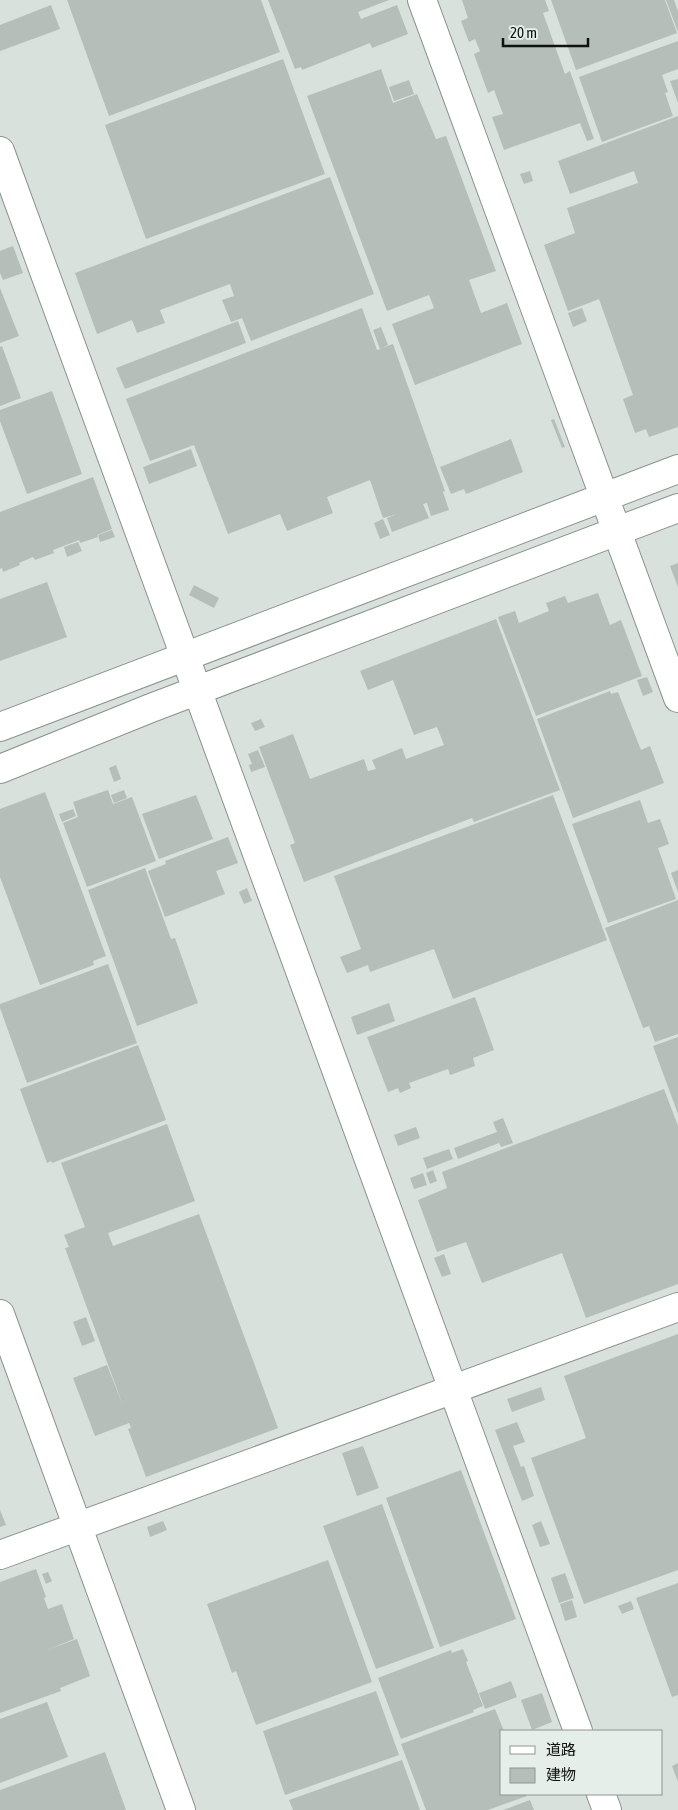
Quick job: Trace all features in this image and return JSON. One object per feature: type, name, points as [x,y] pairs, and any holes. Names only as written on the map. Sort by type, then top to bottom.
[{"type":"street","points":[[422,0],[678,698]]},
{"type":"street","points":[[0,151],[578,1730]]},
{"type":"street","points":[[0,727],[678,469]]},
{"type":"street","points":[[0,769],[197,690],[678,508]]},
{"type":"street","points":[[0,1555],[678,1307]]},
{"type":"street","points":[[0,1314],[181,1810]]},
{"type":"street","points":[[601,1795],[607,1810]]},
{"type":"building","points":[[67,0],[261,0],[280,52],[109,116]]},
{"type":"building","points":[[268,0],[389,0],[358,12],[361,19],[397,5],[408,34],[372,48],[370,43],[302,70],[301,67],[295,69]]},
{"type":"building","points":[[462,0],[545,0],[549,11],[543,13],[565,74],[570,71],[594,139],[587,141],[580,123],[504,150],[492,117],[503,114],[494,90],[488,93],[474,54],[480,51],[475,39],[469,42],[461,21],[468,18]]},
{"type":"building","points":[[551,0],[665,0],[677,33],[576,70]]},
{"type":"building","points":[[666,0],[674,0],[678,11],[678,32]]},
{"type":"building","points":[[51,5],[60,29],[0,51],[0,25]]},
{"type":"building","points":[[678,41],[678,69],[662,75],[668,92],[665,93],[673,116],[602,142],[579,77]]},
{"type":"building","points":[[283,59],[325,174],[146,239],[105,125]]},
{"type":"building","points":[[381,69],[393,103],[417,94],[436,139],[446,136],[496,271],[469,280],[481,313],[507,303],[522,344],[415,385],[392,324],[434,308],[429,295],[387,311],[307,96]]},
{"type":"building","points":[[678,79],[678,103],[670,81]]},
{"type":"building","points":[[409,80],[414,94],[394,101],[389,87]]},
{"type":"building","points":[[678,116],[678,427],[649,437],[646,429],[635,433],[623,399],[633,395],[599,299],[568,311],[544,245],[575,233],[567,208],[638,183],[634,171],[570,194],[558,161]]},
{"type":"building","points":[[530,171],[533,181],[524,184],[520,174]]},
{"type":"building","points":[[330,177],[374,294],[251,341],[242,318],[231,322],[222,300],[234,296],[230,284],[160,310],[165,323],[137,333],[132,320],[97,334],[75,273]]},
{"type":"building","points":[[13,246],[23,273],[3,280],[0,273],[0,251]]},
{"type":"building","points":[[0,288],[19,336],[0,343]]},
{"type":"building","points":[[362,308],[377,350],[380,349],[373,330],[381,327],[388,345],[382,348],[393,344],[445,491],[443,492],[449,510],[431,516],[427,503],[423,504],[429,518],[392,532],[387,518],[397,514],[383,518],[370,480],[327,497],[333,513],[287,531],[280,514],[228,534],[194,445],[150,461],[126,399]]},
{"type":"building","points":[[582,308],[587,321],[573,327],[568,313]]},
{"type":"building","points":[[238,321],[246,343],[125,389],[116,368]]},
{"type":"building","points":[[2,346],[21,398],[0,406],[0,347]]},
{"type":"building","points":[[52,391],[82,474],[27,494],[0,421],[0,410]]},
{"type":"building","points":[[554,419],[565,447],[562,448],[551,420]]},
{"type":"building","points":[[511,439],[523,472],[466,494],[464,489],[451,494],[440,467]]},
{"type":"building","points":[[191,449],[197,466],[149,484],[143,467]]},
{"type":"building","points":[[93,477],[112,529],[97,535],[98,537],[80,543],[79,540],[53,550],[54,553],[35,560],[33,557],[3,572],[2,568],[0,569],[0,512]]},
{"type":"building","points":[[383,519],[390,535],[380,539],[374,523]]},
{"type":"building","points":[[112,530],[115,537],[100,542],[98,535]]},
{"type":"building","points":[[78,542],[82,551],[67,557],[64,547]]},
{"type":"building","points":[[678,563],[678,587],[670,566]]},
{"type":"building","points":[[47,582],[67,637],[0,661],[0,599]]},
{"type":"building","points":[[194,585],[219,598],[214,608],[189,595]]},
{"type":"building","points":[[598,593],[610,625],[621,620],[642,676],[536,716],[498,617],[515,611],[519,623],[549,611],[546,603],[565,596],[568,603]]},
{"type":"building","points":[[496,619],[560,790],[474,822],[472,818],[304,882],[290,845],[295,843],[259,747],[293,734],[310,779],[364,759],[368,771],[376,769],[372,760],[402,748],[406,759],[444,745],[437,727],[414,735],[393,680],[368,690],[360,671]]},
{"type":"building","points":[[647,677],[653,692],[643,696],[637,680]]},
{"type":"building","points":[[610,691],[611,694],[618,692],[641,750],[650,746],[664,783],[573,818],[537,719]]},
{"type":"building","points":[[261,719],[265,727],[255,731],[251,723]]},
{"type":"building","points":[[258,750],[265,767],[251,772],[249,765],[252,764],[248,754]]},
{"type":"building","points":[[116,765],[121,779],[114,782],[109,768]]},
{"type":"building","points":[[108,790],[113,804],[132,797],[156,861],[87,887],[63,823],[78,817],[73,802]]},
{"type":"building","points":[[124,790],[127,798],[114,803],[111,795]]},
{"type":"building","points":[[45,792],[106,956],[93,961],[94,965],[40,985],[0,877],[0,809]]},
{"type":"building","points":[[196,795],[213,839],[159,859],[142,814]]},
{"type":"building","points":[[553,795],[607,940],[453,999],[434,949],[370,972],[368,965],[347,973],[340,957],[361,949],[334,876]]},
{"type":"building","points":[[640,800],[648,823],[660,819],[669,844],[658,848],[676,899],[608,923],[572,824]]},
{"type":"building","points":[[73,809],[76,816],[62,822],[59,814]]},
{"type":"building","points":[[228,837],[238,863],[216,871],[225,894],[165,917],[148,871],[166,864],[165,861]]},
{"type":"building","points":[[145,868],[171,939],[175,938],[198,1003],[137,1026],[88,890]]},
{"type":"building","points":[[678,870],[678,892],[671,873]]},
{"type":"building","points":[[247,888],[252,901],[244,904],[239,892]]},
{"type":"building","points":[[678,900],[678,1034],[655,1042],[649,1026],[643,1028],[605,928]]},
{"type":"building","points":[[108,964],[137,1043],[27,1083],[0,1004]]},
{"type":"building","points":[[475,997],[494,1050],[473,1058],[475,1066],[450,1075],[448,1069],[409,1083],[411,1088],[400,1093],[398,1088],[388,1092],[367,1037]]},
{"type":"building","points":[[389,1003],[395,1021],[357,1035],[351,1017]]},
{"type":"building","points":[[678,1037],[678,1114],[653,1046]]},
{"type":"building","points":[[138,1045],[166,1120],[52,1163],[51,1161],[47,1163],[20,1089]]},
{"type":"building","points":[[664,1089],[678,1126],[678,1284],[586,1318],[562,1253],[482,1283],[466,1242],[437,1252],[418,1200],[447,1188],[442,1172]]},
{"type":"building","points":[[503,1118],[513,1143],[501,1147],[499,1143],[458,1159],[454,1148],[497,1132],[493,1122]]},
{"type":"building","points":[[167,1124],[195,1201],[108,1233],[113,1246],[199,1214],[278,1428],[146,1477],[128,1429],[131,1428],[129,1423],[95,1436],[73,1378],[107,1365],[124,1408],[65,1248],[69,1247],[64,1235],[85,1227],[61,1163]]},
{"type":"building","points":[[416,1127],[420,1138],[398,1146],[394,1135]]},
{"type":"building","points":[[449,1149],[453,1159],[427,1169],[423,1158]]},
{"type":"building","points":[[433,1170],[437,1181],[430,1184],[426,1173]]},
{"type":"building","points":[[423,1173],[427,1185],[414,1189],[410,1178]]},
{"type":"building","points":[[444,1254],[451,1274],[442,1277],[434,1258]]},
{"type":"building","points":[[86,1317],[95,1341],[82,1346],[73,1322]]},
{"type":"building","points":[[678,1334],[678,1570],[584,1604],[531,1458],[586,1438],[564,1376]]},
{"type":"building","points":[[541,1387],[545,1400],[512,1412],[507,1399]]},
{"type":"building","points":[[517,1422],[525,1442],[513,1446],[521,1467],[524,1466],[534,1496],[522,1501],[495,1430]]},
{"type":"building","points":[[363,1446],[379,1488],[357,1496],[342,1453]]},
{"type":"building","points":[[461,1470],[516,1619],[440,1647],[386,1498]]},
{"type":"building","points":[[382,1504],[434,1648],[376,1669],[323,1526]]},
{"type":"building","points":[[0,1510],[6,1525],[0,1527]]},
{"type":"building","points":[[163,1521],[167,1530],[150,1537],[147,1527]]},
{"type":"building","points":[[541,1521],[550,1544],[540,1547],[532,1525]]},
{"type":"building","points":[[328,1560],[372,1682],[256,1725],[236,1671],[232,1673],[207,1604]]},
{"type":"building","points":[[36,1569],[46,1597],[44,1598],[48,1609],[62,1604],[74,1639],[47,1650],[77,1639],[90,1676],[60,1688],[61,1691],[0,1713],[0,1582]]},
{"type":"building","points":[[48,1572],[52,1581],[46,1584],[42,1574]]},
{"type":"building","points":[[565,1573],[574,1598],[559,1603],[551,1578]]},
{"type":"building","points":[[678,1583],[678,1695],[672,1697],[636,1598]]},
{"type":"building","points":[[572,1600],[577,1617],[565,1621],[560,1604]]},
{"type":"building","points":[[631,1601],[634,1609],[622,1614],[618,1606]]},
{"type":"building","points":[[463,1649],[483,1706],[473,1710],[474,1712],[401,1739],[378,1678],[451,1650],[452,1653]]},
{"type":"building","points":[[511,1681],[517,1697],[485,1709],[479,1693]]},
{"type":"building","points":[[376,1691],[399,1755],[285,1795],[263,1731]]},
{"type":"building","points":[[542,1693],[552,1722],[532,1730],[521,1700]]},
{"type":"building","points":[[47,1702],[68,1757],[0,1783],[0,1719]]},
{"type":"building","points":[[495,1709],[504,1730],[500,1730],[500,1795],[527,1796],[488,1810],[426,1810],[401,1744]]},
{"type":"building","points":[[105,1752],[126,1810],[0,1810],[0,1790]]},
{"type":"building","points":[[402,1760],[420,1810],[293,1810],[289,1800]]},
{"type":"building","points":[[678,1763],[678,1782],[672,1766]]},
{"type":"building","points":[[530,1800],[534,1810],[503,1810]]}]
